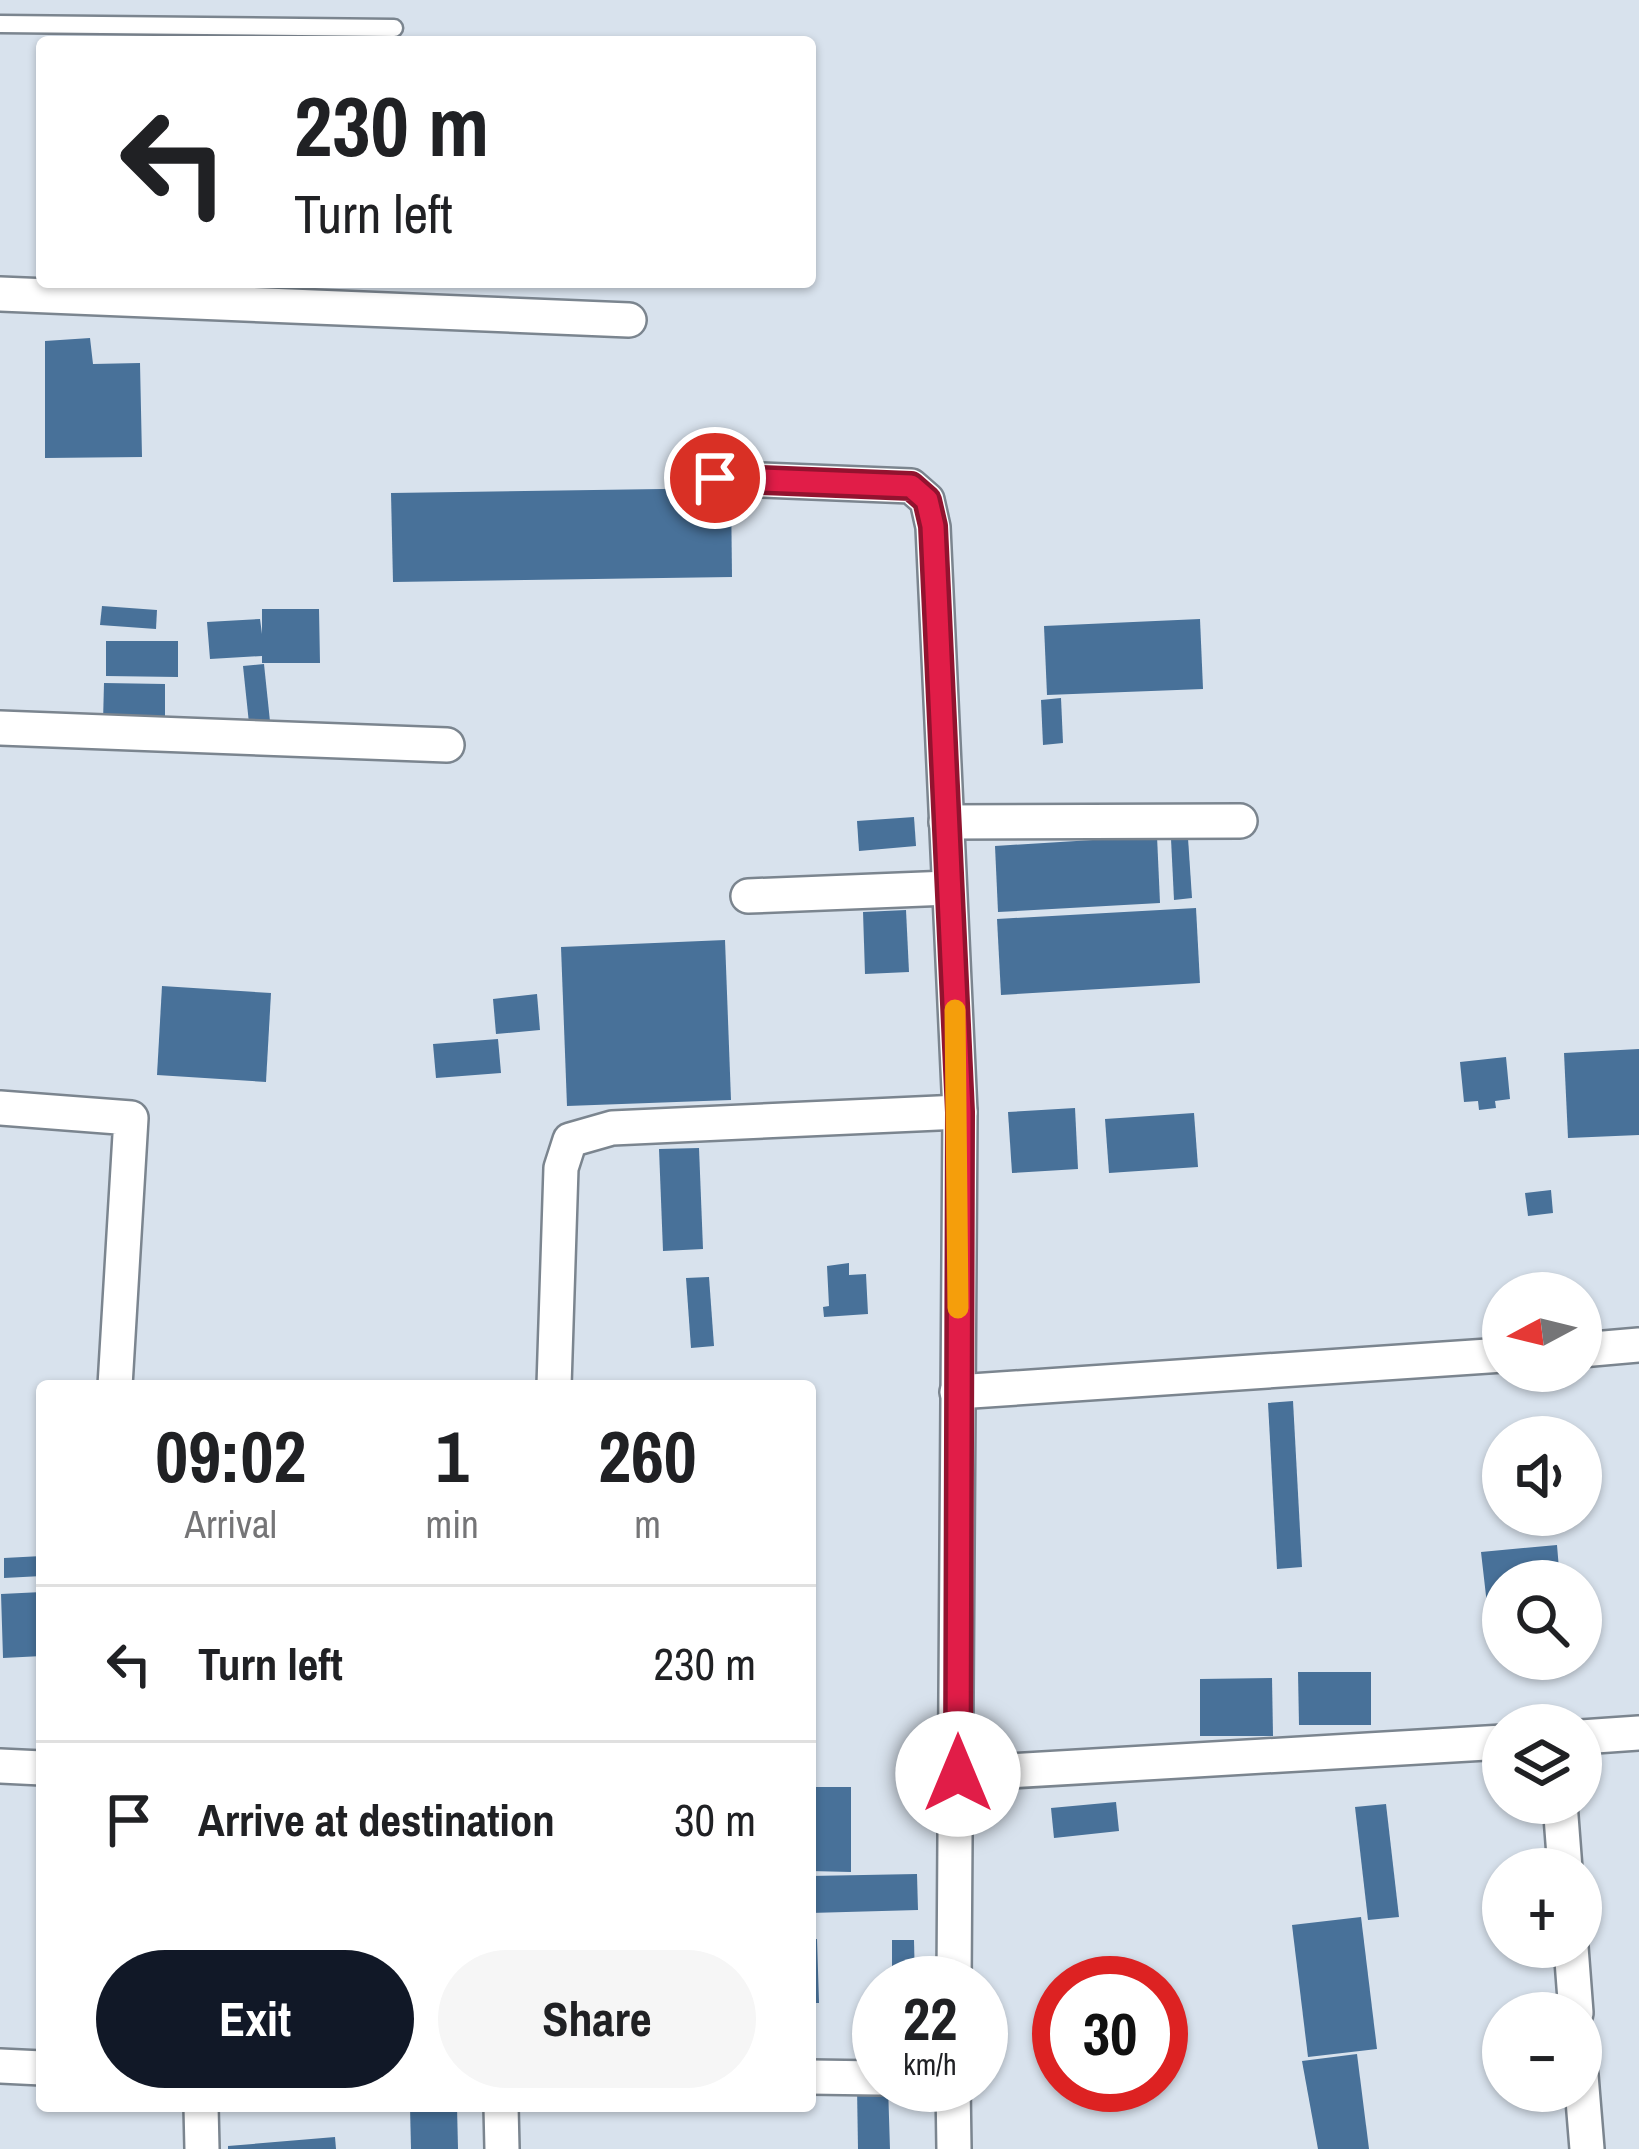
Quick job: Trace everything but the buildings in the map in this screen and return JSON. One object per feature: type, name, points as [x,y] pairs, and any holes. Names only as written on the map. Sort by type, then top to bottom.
[{"type":"street","points":[[0,294],[629,320]]},
{"type":"street","points":[[715,478],[894,483],[911,486],[927,500],[960,1112],[955,1956]]},
{"type":"street","points":[[0,728],[447,745]]},
{"type":"street","points":[[946,822],[1240,821]]},
{"type":"street","points":[[748,896],[950,887]]},
{"type":"street","points":[[0,1108],[131,1118],[115,1380]]},
{"type":"street","points":[[554,1380],[561,1168],[570,1140],[612,1128],[960,1112]]},
{"type":"street","points":[[1602,1348],[1639,1345]]},
{"type":"street","points":[[957,1392],[1482,1356]]},
{"type":"street","points":[[1602,1736],[1639,1733]]},
{"type":"street","points":[[958,1774],[1482,1743]]},
{"type":"street","points":[[0,1766],[36,1768]]},
{"type":"street","points":[[0,2066],[36,2068]]},
{"type":"street","points":[[816,2077],[852,2078]]},
{"type":"street","points":[[201,2112],[202,2149]]},
{"type":"street","points":[[501,2112],[502,2149]]},
{"type":"street","points":[[953,2112],[954,2149]]},
{"type":"street","points":[[1584,2112],[1587,2149]]},
{"type":"lane","points":[[0,23],[394,28]]},
{"type":"slow traffic","points":[[955,1010],[960,1112],[958,1308]]},
{"type":"route","points":[[715,478],[911,486],[927,500],[933,526],[960,1112],[958,1774]]}]
